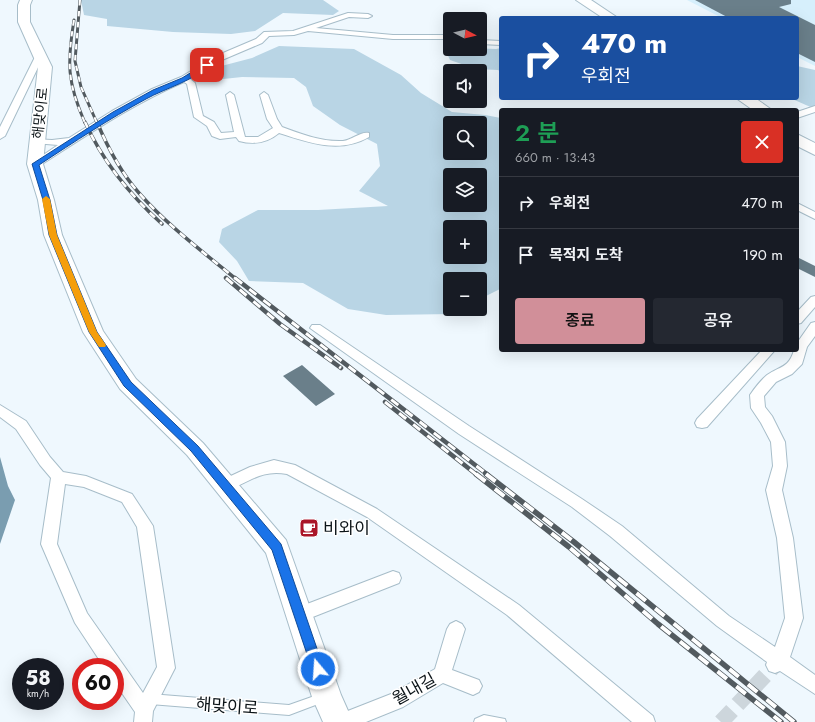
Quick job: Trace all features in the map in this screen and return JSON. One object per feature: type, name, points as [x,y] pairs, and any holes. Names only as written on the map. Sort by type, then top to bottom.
[{"type":"highway","points":[[571,0],[597,16]]},
{"type":"highway","points":[[582,0],[609,16]]},
{"type":"highway","points":[[733,100],[747,108]]},
{"type":"highway","points":[[747,100],[761,108]]},
{"type":"highway","points":[[799,131],[815,141]]},
{"type":"highway","points":[[799,140],[815,150]]},
{"type":"main road","name":"해맞이로","points":[[26,0],[24,5],[24,22],[39,57],[45,67],[35,164],[46,200],[53,235],[93,332],[128,384],[194,449],[277,548],[327,697],[338,722]]},
{"type":"street","points":[[35,164],[115,113],[184,79],[219,58],[259,41],[267,34],[294,33],[348,15],[368,16]]},
{"type":"street","points":[[305,29],[393,37],[443,37]]},
{"type":"street","points":[[487,42],[499,43]]},
{"type":"street","points":[[0,136],[39,57]]},
{"type":"street","points":[[184,79],[191,83],[199,117],[211,124],[215,134],[220,136],[239,134]]},
{"type":"street","points":[[230,95],[239,134],[242,139],[259,141],[264,140],[278,128]]},
{"type":"street","points":[[264,95],[272,119],[278,128],[308,140],[339,144],[352,143],[366,135]]},
{"type":"street","points":[[799,114],[815,109]]},
{"type":"street","points":[[37,141],[52,143],[72,141]]},
{"type":"street","points":[[799,207],[815,216]]},
{"type":"street","points":[[799,318],[815,302]]},
{"type":"street","points":[[316,328],[464,430],[577,503],[616,531],[777,663],[815,685]]},
{"type":"street","points":[[777,663],[794,618],[785,538],[774,490],[780,466],[778,442],[768,420],[758,408],[757,395],[771,379],[787,370],[797,361],[801,346],[813,333]]},
{"type":"street","points":[[702,423],[768,352]]},
{"type":"street","points":[[0,410],[21,424],[45,461],[60,477],[86,482],[127,498],[145,526],[166,668],[146,710],[124,680]]},
{"type":"street","points":[[225,485],[256,471],[274,466],[290,469],[372,513],[512,610],[646,722]]},
{"type":"street","points":[[60,477],[49,544],[81,618],[108,658]]},
{"type":"street","points":[[300,614],[393,578]]},
{"type":"street","name":"월내길","points":[[342,722],[397,701],[442,674],[456,629]]},
{"type":"street","points":[[442,674],[473,686]]},
{"type":"lane","name":"해맞이로","points":[[146,710],[289,710],[327,697]]},
{"type":"lane","points":[[479,722],[484,720],[501,722]]},
{"type":"shaded area","points":[[81,0],[323,0],[339,11],[333,15],[283,13],[255,31],[231,34],[173,32],[107,26],[107,19],[84,15]]},
{"type":"shaded area","points":[[687,0],[815,0],[815,66],[799,58],[799,16],[718,16]]},
{"type":"shaded area","points":[[279,46],[354,49],[401,75],[421,93],[443,106],[443,108],[452,112],[485,115],[499,118],[499,290],[487,296],[487,272],[443,272],[443,314],[386,315],[348,309],[303,283],[249,281],[237,261],[219,242],[222,229],[258,210],[318,210],[388,206],[359,191],[380,166],[377,144],[340,125],[313,106],[306,87],[294,78],[242,77],[214,80],[201,78],[210,69],[252,58]]},
{"type":"shaded area","points":[[499,48],[499,71],[487,70],[487,64],[462,64],[450,60],[448,56],[487,56],[487,49]]},
{"type":"shaded area","points":[[799,66],[815,70],[815,109],[795,100],[799,100]]},
{"type":"shaded area","points":[[0,457],[8,486],[15,500],[0,544]]},
{"type":"building","points":[[695,0],[791,0],[791,4],[779,7],[797,16],[725,16]]},
{"type":"building","points":[[799,17],[815,25],[815,62],[799,54]]},
{"type":"building","points":[[799,258],[815,266],[815,277],[799,269]]},
{"type":"building","points":[[302,365],[335,394],[316,406],[283,376]]},
{"type":"tunnel","points":[[721,722],[774,666]]},
{"type":"railway","points":[[80,0],[75,61],[81,87],[97,123]]},
{"type":"railway","points":[[74,20],[70,48],[70,72],[75,96],[85,123]]},
{"type":"railway","points":[[85,122],[100,151],[118,177],[128,190],[162,224]]},
{"type":"railway","points":[[97,122],[115,159],[139,193],[173,227],[236,279]]},
{"type":"railway","points":[[226,278],[280,324],[341,368]]},
{"type":"railway","points":[[235,278],[488,475]]},
{"type":"railway","points":[[385,402],[477,475]]},
{"type":"railway","points":[[476,474],[569,547],[658,624],[781,722]]},
{"type":"railway","points":[[486,474],[574,542],[794,722]]},
{"type":"slow traffic","points":[[46,199],[53,235],[93,332],[102,345]]},
{"type":"place","name":"비와이","points":[[309,528]]},
{"type":"route","points":[[207,65],[184,79],[115,113],[35,164],[46,200],[53,235],[93,332],[128,384],[194,449],[277,548],[318,669]]}]
